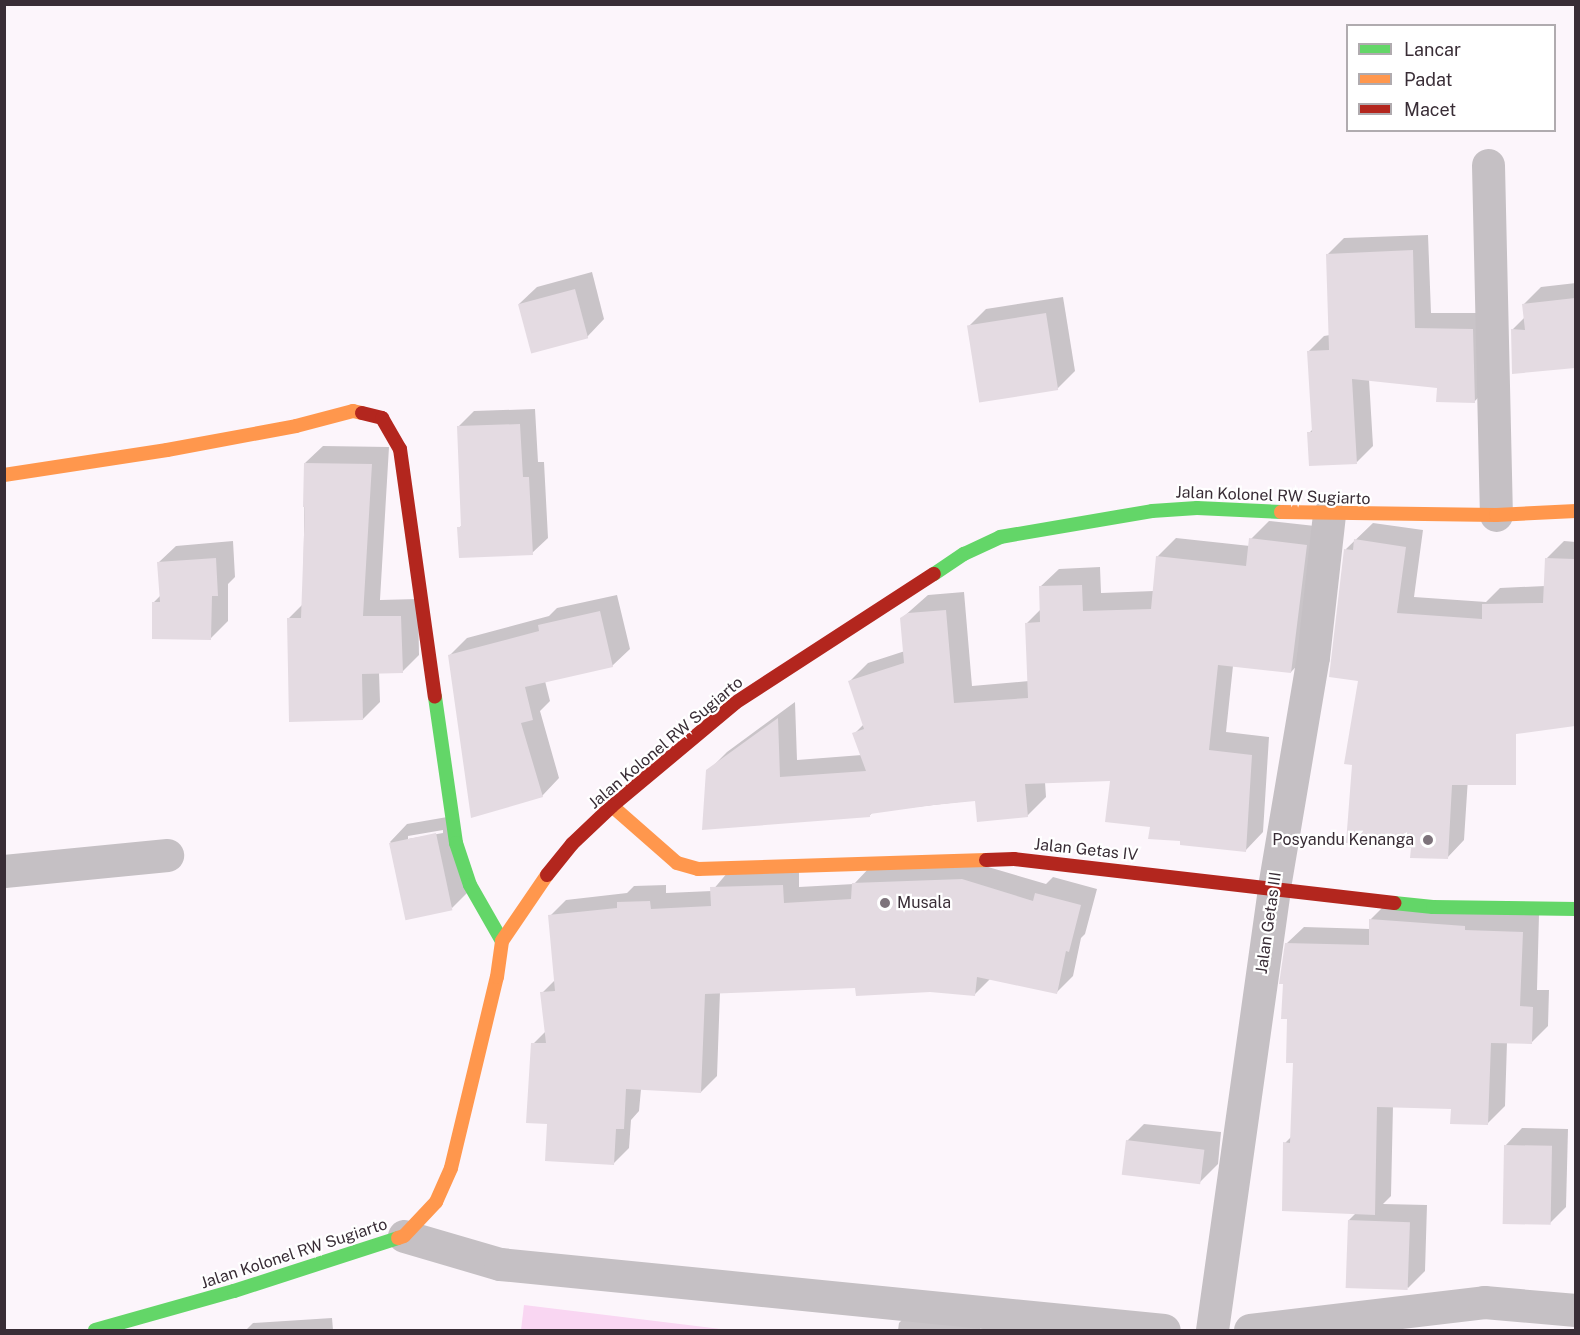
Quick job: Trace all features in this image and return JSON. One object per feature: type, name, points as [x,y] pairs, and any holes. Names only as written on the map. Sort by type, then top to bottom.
[{"type":"street","points":[[1488,165],[1496,515]]},
{"type":"street","points":[[4,475],[167,450],[296,426],[353,411],[382,418],[400,449],[456,843],[470,885],[502,941]]},
{"type":"street","name":"Jalan Kolonel RW Sugiarto","points":[[95,1330],[234,1291],[404,1236],[436,1202],[451,1168],[497,977],[502,941],[548,873],[572,844],[612,806],[735,703],[964,554],[1000,537],[1152,510],[1197,508],[1329,515],[1496,515],[1575,511]]},
{"type":"street","name":"Jalan Getas III","points":[[1212,1330],[1274,887],[1313,657],[1329,515]]},
{"type":"street","name":"Jalan Getas IV","points":[[612,806],[677,863],[698,869],[1014,859],[1433,907],[1575,909]]},
{"type":"street","points":[[4,871],[167,855]]},
{"type":"street","points":[[404,1236],[500,1264],[1164,1330]]},
{"type":"street","points":[[1250,1330],[1484,1302],[1575,1310]]},
{"type":"shaded area","points":[[524,1305],[729,1330],[521,1330]]},
{"type":"building","points":[[1413,250],[1415,328],[1473,329],[1475,403],[1436,402],[1437,388],[1352,379],[1357,464],[1309,466],[1307,432],[1312,432],[1307,351],[1329,350],[1326,254]]},
{"type":"building","points":[[575,289],[588,338],[531,354],[518,304]]},
{"type":"building","points":[[1575,298],[1575,368],[1512,374],[1511,329],[1525,330],[1522,304]]},
{"type":"building","points":[[1046,313],[1058,390],[979,403],[967,326]]},
{"type":"building","points":[[520,424],[523,477],[529,477],[533,555],[459,558],[457,527],[461,527],[457,426]]},
{"type":"building","points":[[304,463],[372,464],[363,616],[401,616],[403,673],[362,674],[363,720],[289,722],[287,618],[301,618],[305,507],[303,507]]},
{"type":"building","points":[[1249,538],[1307,545],[1291,673],[1218,665],[1209,750],[1252,755],[1246,852],[1180,845],[1180,841],[1148,839],[1150,827],[1105,822],[1110,781],[1025,784],[1028,817],[977,822],[975,801],[870,814],[870,817],[702,830],[706,770],[778,718],[780,777],[866,771],[852,733],[864,729],[848,681],[904,663],[900,618],[908,613],[946,610],[954,703],[1028,698],[1025,623],[1040,622],[1039,586],[1082,585],[1083,611],[1151,609],[1156,556],[1246,566]]},
{"type":"building","points":[[1354,539],[1406,547],[1397,613],[1482,619],[1482,604],[1543,603],[1545,558],[1575,559],[1575,726],[1516,734],[1516,785],[1452,785],[1448,859],[1410,858],[1411,848],[1346,843],[1352,765],[1344,764],[1358,681],[1329,677],[1344,549],[1353,550]]},
{"type":"building","points":[[216,558],[218,596],[212,596],[211,640],[152,639],[152,602],[160,602],[157,562]]},
{"type":"building","points":[[600,611],[613,667],[525,687],[533,720],[521,723],[543,797],[471,818],[448,655],[539,631],[538,625]]},
{"type":"building","points":[[436,833],[452,910],[405,920],[389,843]]},
{"type":"building","points":[[962,879],[1033,901],[1035,893],[1081,905],[1069,952],[1066,951],[1057,994],[977,977],[975,996],[930,992],[856,996],[855,988],[705,994],[701,1093],[626,1089],[624,1129],[616,1129],[614,1165],[545,1161],[547,1124],[526,1123],[531,1043],[546,1043],[540,992],[555,991],[548,915],[617,908],[617,902],[650,901],[651,909],[711,906],[710,887],[783,885],[784,903],[851,899],[852,883]]},
{"type":"building","points":[[1369,919],[1465,926],[1465,930],[1523,932],[1520,1006],[1533,1007],[1532,1044],[1491,1043],[1488,1125],[1450,1124],[1451,1109],[1377,1107],[1375,1215],[1282,1211],[1283,1142],[1290,1143],[1293,1063],[1286,1063],[1287,1019],[1281,1019],[1283,984],[1279,984],[1285,943],[1369,945]]},
{"type":"building","points":[[1126,1140],[1204,1150],[1200,1184],[1122,1175]]},
{"type":"building","points":[[1504,1145],[1552,1146],[1551,1225],[1503,1224]]},
{"type":"building","points":[[1348,1220],[1410,1222],[1408,1290],[1346,1288]]},
{"type":"traffic: fast","points":[[934,574],[964,554],[1000,537],[1152,511],[1197,508],[1281,512]]},
{"type":"traffic: fast","points":[[435,697],[456,843],[470,885],[502,941]]},
{"type":"traffic: fast","points":[[1394,903],[1433,907],[1576,909]]},
{"type":"traffic: fast","points":[[95,1330],[234,1291],[398,1238]]},
{"type":"traffic: slow","points":[[4,475],[167,450],[296,426],[353,411],[362,413]]},
{"type":"traffic: slow","points":[[1281,512],[1496,515],[1576,511]]},
{"type":"traffic: slow","points":[[612,806],[677,863],[698,869],[986,860]]},
{"type":"traffic: slow","points":[[398,1238],[404,1236],[436,1202],[451,1168],[497,977],[502,941],[547,875]]},
{"type":"traffic: jam","points":[[362,413],[382,418],[400,449],[435,697]]},
{"type":"traffic: jam","points":[[547,875],[572,844],[612,806],[735,703],[934,574]]},
{"type":"traffic: jam","points":[[986,860],[1014,859],[1394,903]]},
{"type":"place","name":"Posyandu Kenanga","points":[[1428,840]]},
{"type":"place","name":"Musala","points":[[885,903]]}]
